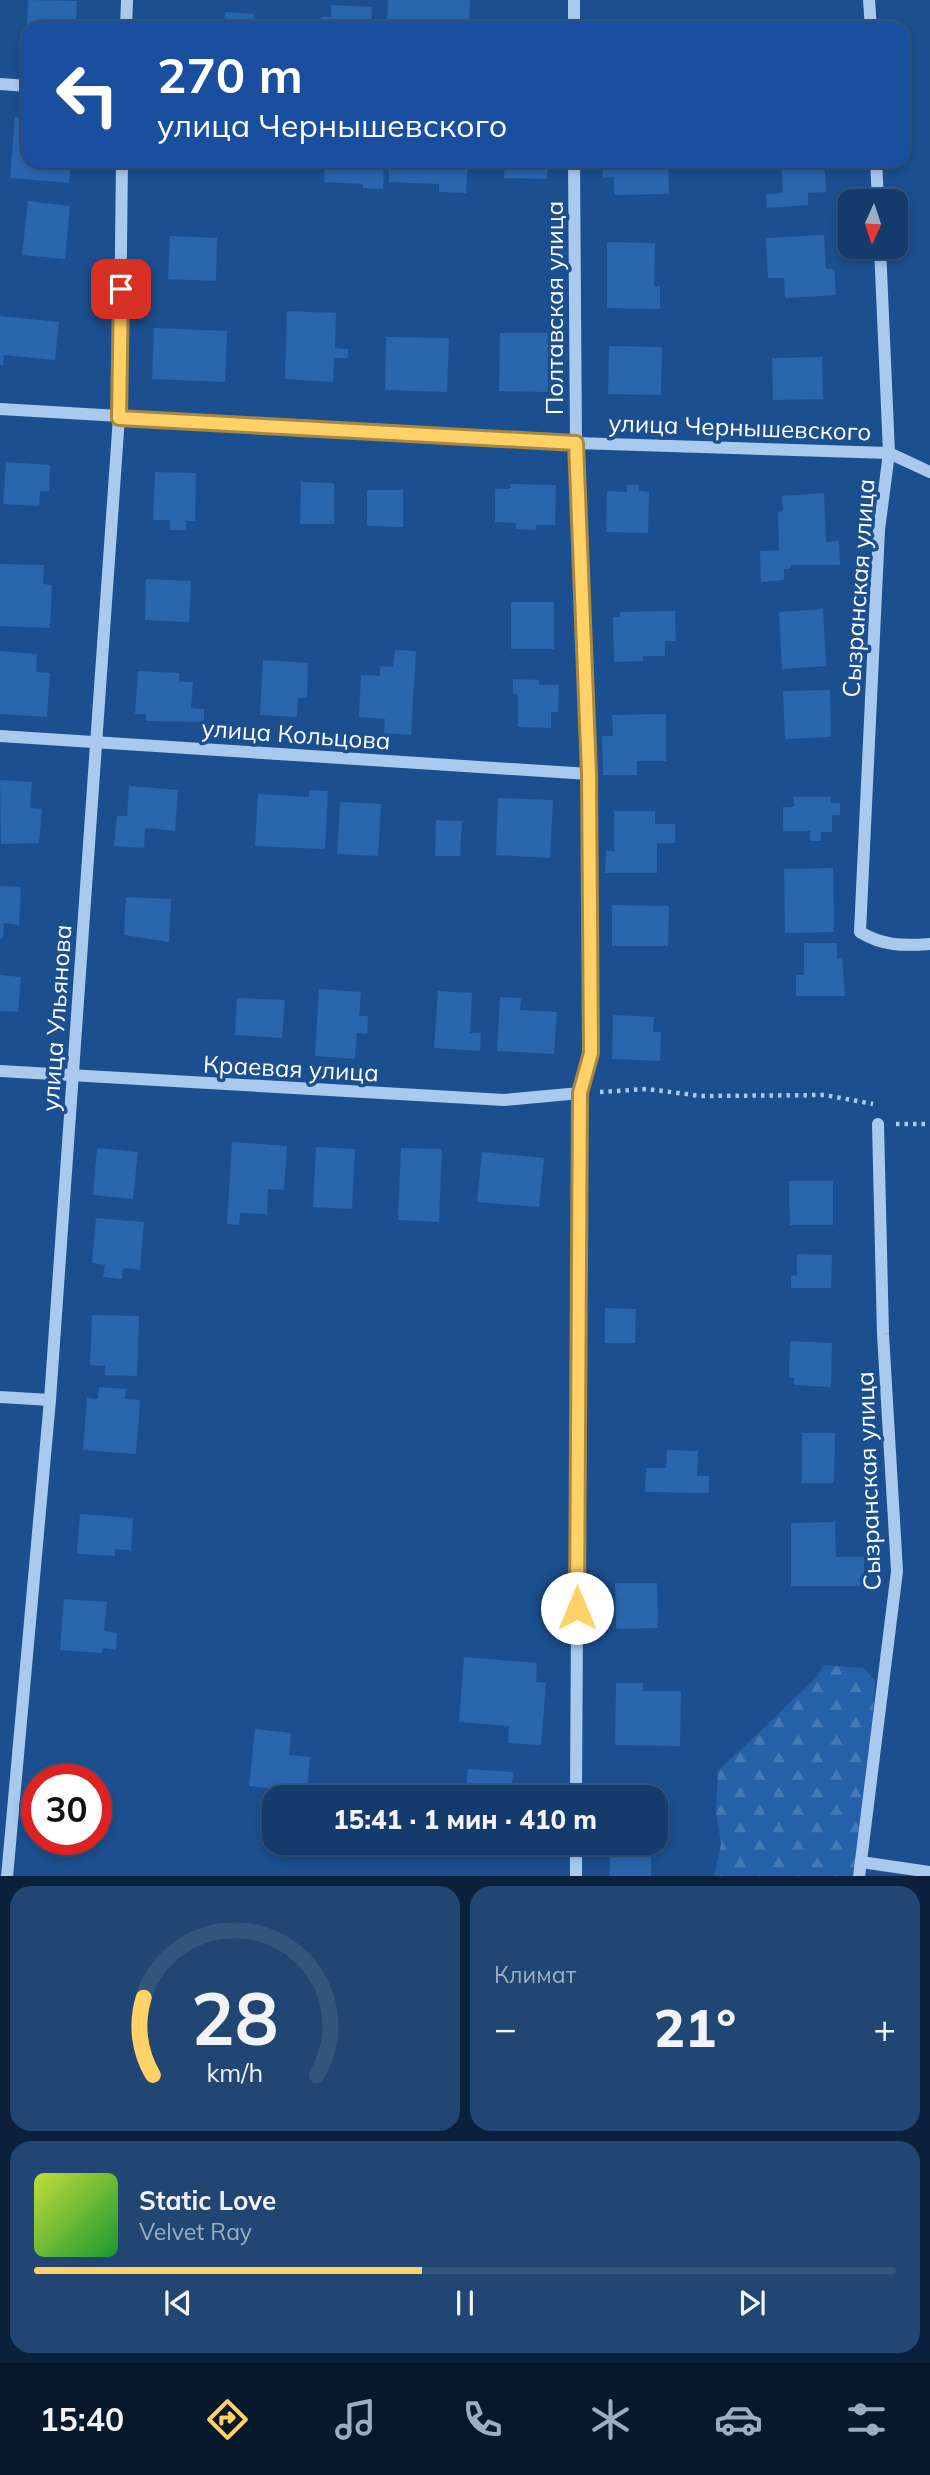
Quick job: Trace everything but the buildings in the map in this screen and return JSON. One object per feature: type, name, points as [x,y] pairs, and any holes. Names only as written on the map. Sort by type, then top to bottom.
[{"type":"street","points":[[126,21],[127,0]]},
{"type":"street","points":[[574,0],[574,21]]},
{"type":"street","points":[[869,0],[870,21]]},
{"type":"street","points":[[0,84],[21,86]]},
{"type":"street","name":"улица Ульянова","points":[[7,1876],[50,1400],[119,418],[122,168]]},
{"type":"street","name":"Полтавская улица","points":[[575,168],[576,443],[589,774],[591,1053],[580,1093],[576,1785]]},
{"type":"street","points":[[876,168],[877,189]]},
{"type":"street","name":"Сызранская улица","points":[[881,259],[889,453],[879,530],[860,932],[875,941],[896,946],[930,944]]},
{"type":"street","name":"улица Чернышевского","points":[[0,410],[576,443],[889,453],[930,472]]},
{"type":"street","name":"улица Кольцова","points":[[0,736],[589,774]]},
{"type":"street","name":"Краевая улица","points":[[0,1071],[504,1100],[580,1093]]},
{"type":"street","name":"Сызранская улица","points":[[859,1876],[897,1572],[883,1334],[878,1124]]},
{"type":"street","points":[[0,1397],[50,1400]]},
{"type":"street","points":[[576,1855],[576,1876]]},
{"type":"street","points":[[861,1863],[930,1872]]},
{"type":"path","points":[[580,1093],[647,1089],[701,1096],[825,1095],[877,1105],[878,1124],[930,1124]]},
{"type":"green space","points":[[824,1665],[864,1668],[875,1681],[862,1876],[714,1876],[721,1844],[716,1812],[718,1771],[817,1677]]},
{"type":"route","points":[[121,289],[119,418],[576,443],[589,774],[591,1053],[580,1093],[577,1608]]}]
